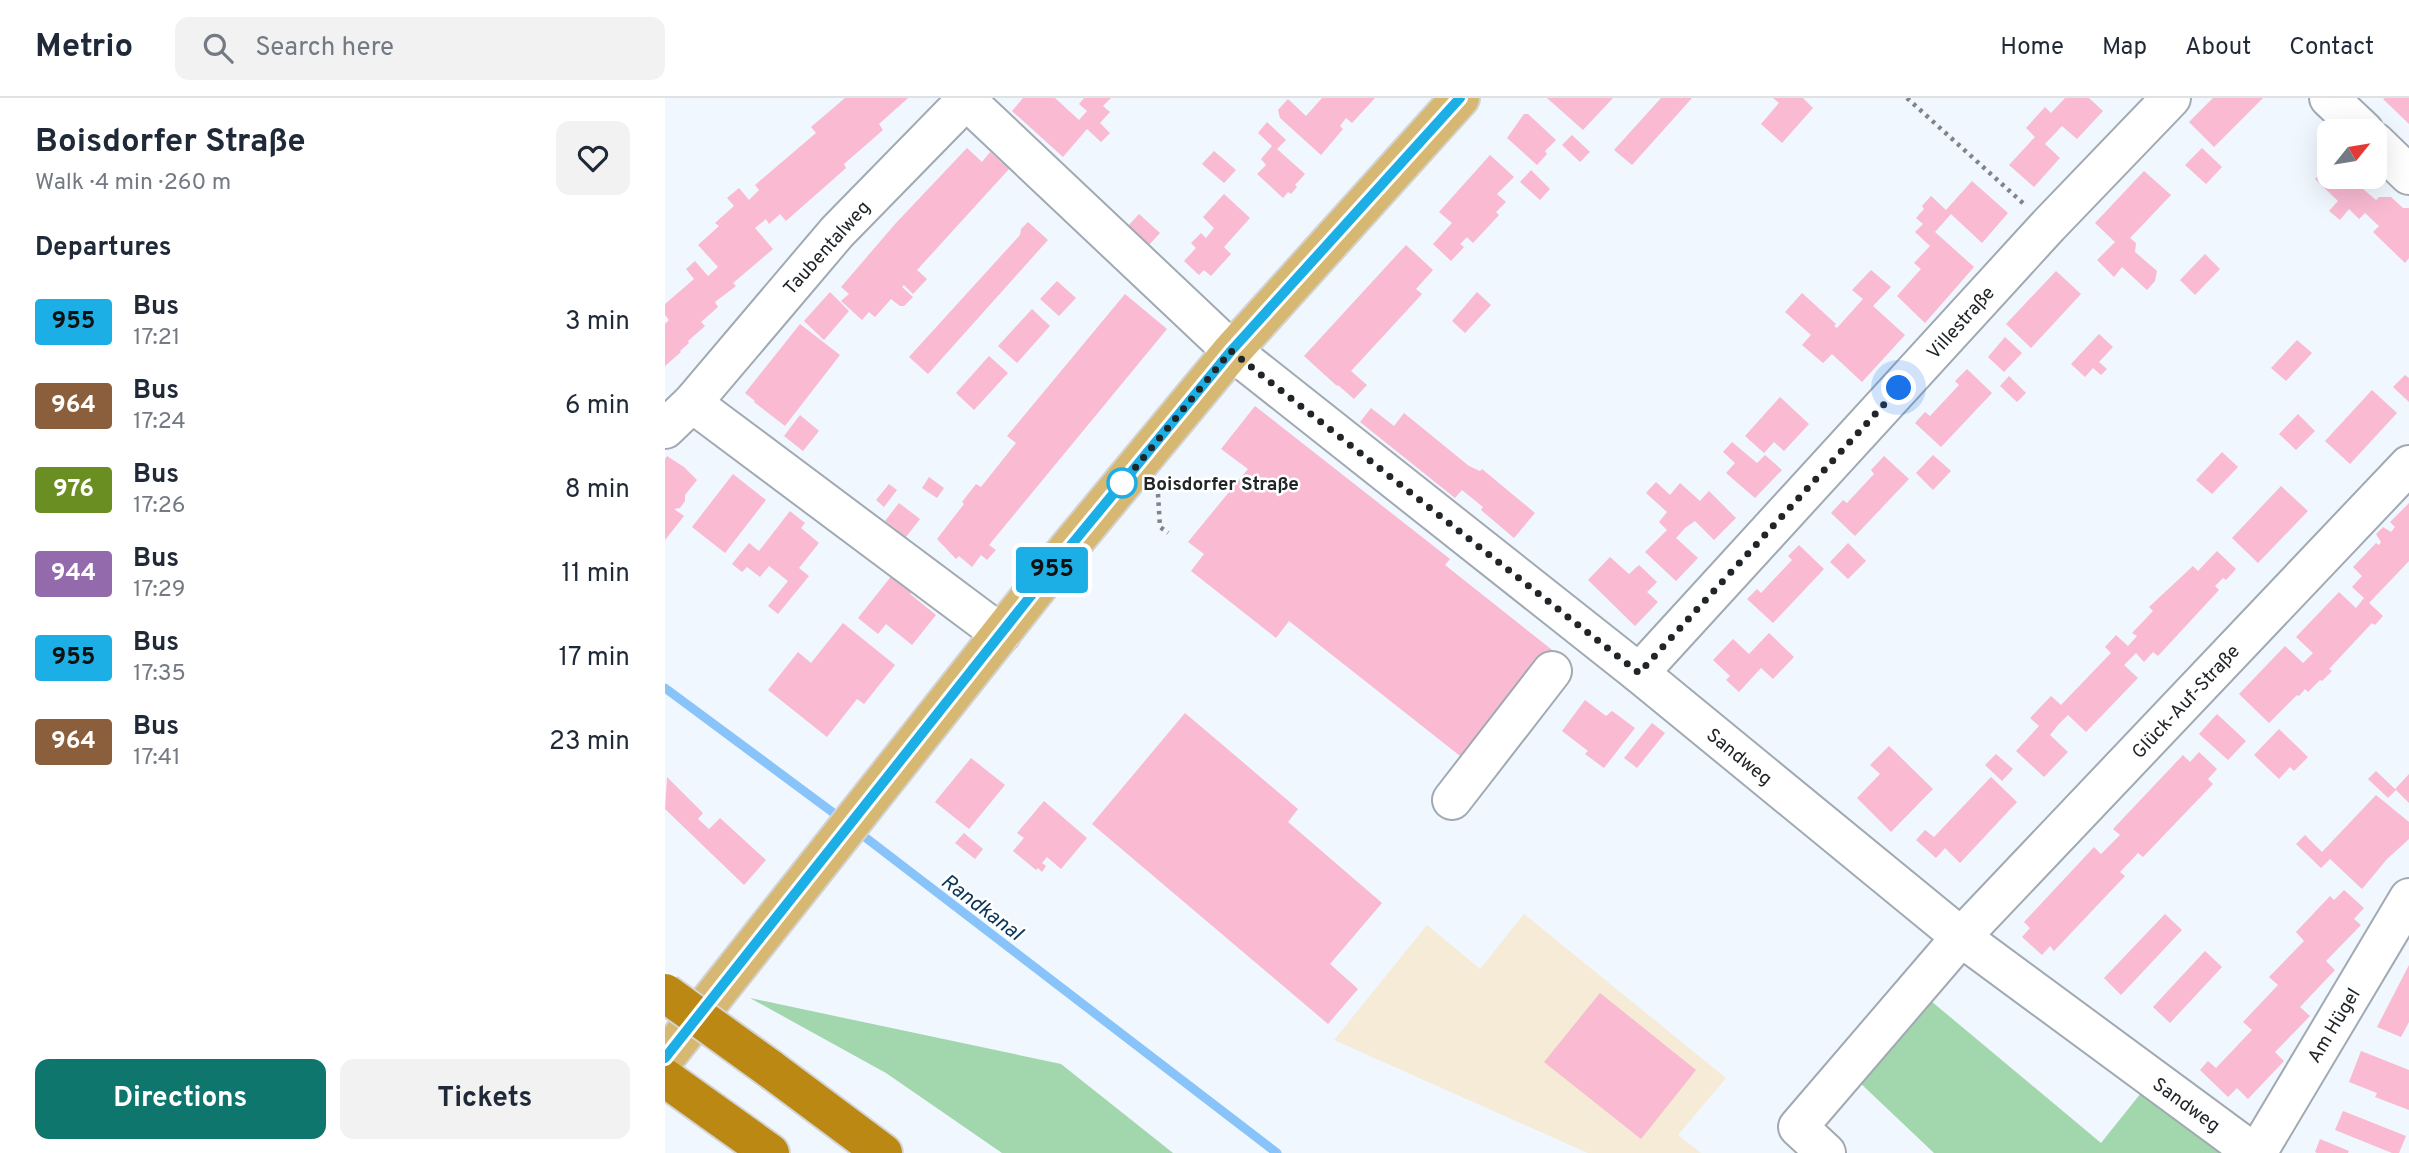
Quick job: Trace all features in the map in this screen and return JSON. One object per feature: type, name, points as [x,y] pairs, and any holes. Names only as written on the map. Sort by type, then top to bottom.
[{"type":"highway","points":[[665,993],[883,1153]]},
{"type":"highway","points":[[665,1078],[770,1153]]},
{"type":"main road","points":[[665,1058],[1001,634],[1231,351],[1459,98]]},
{"type":"street","name":"Villestraße","points":[[1639,673],[2048,226],[2171,98]]},
{"type":"street","points":[[2329,98],[2351,119]]},
{"type":"street","points":[[966,99],[1231,351]]},
{"type":"street","name":"Taubentalweg","points":[[966,99],[837,232],[678,416],[1001,634]]},
{"type":"street","points":[[2387,154],[2409,175]]},
{"type":"street","name":"Sandweg","points":[[1231,351],[1639,673],[1961,937],[2255,1153]]},
{"type":"street","name":"Glück-Auf-Straße","points":[[1826,1153],[1798,1127],[1961,937],[2409,465]]},
{"type":"street","points":[[1452,800],[1552,671]]},
{"type":"street","name":"Am Hügel","points":[[2255,1153],[2409,898]]},
{"type":"path","points":[[1907,98],[2048,226]]},
{"type":"shaded area","points":[[1524,914],[1726,1078],[1678,1135],[1701,1153],[1588,1153],[1334,1040],[1427,925],[1480,969]]},
{"type":"green space","points":[[750,998],[1061,1064],[1173,1153],[1002,1153],[886,1073]]},
{"type":"green space","points":[[1931,1001],[2101,1143],[2141,1093],[2220,1153],[1934,1153],[1857,1080]]},
{"type":"building","points":[[845,98],[908,98],[879,124],[883,130],[844,164],[846,168],[786,221],[780,214],[769,224],[766,219],[755,228],[773,249],[733,283],[736,286],[715,302],[718,307],[701,322],[705,326],[665,366],[665,324],[669,320],[665,315],[665,304],[694,279],[686,269],[695,261],[708,276],[718,267],[698,245],[719,226],[715,223],[734,206],[727,198],[739,188],[749,200],[759,190],[755,185],[816,133],[811,127]]},
{"type":"building","points":[[1023,98],[1055,98],[1079,120],[1087,111],[1079,104],[1084,98],[1111,98],[1103,106],[1110,112],[1100,123],[1110,133],[1101,142],[1087,129],[1063,157],[1012,111]]},
{"type":"building","points":[[1322,98],[1375,98],[1352,123],[1346,118],[1340,126],[1343,129],[1321,155],[1280,118],[1278,110],[1288,99],[1306,116]]},
{"type":"building","points":[[1547,98],[1613,98],[1583,130]]},
{"type":"building","points":[[1661,98],[1692,98],[1632,165],[1614,150]]},
{"type":"building","points":[[1773,98],[1803,98],[1813,108],[1782,143],[1761,124],[1779,103]]},
{"type":"building","points":[[2065,98],[2089,98],[2103,111],[2077,139],[2062,126],[2045,144],[2060,158],[2034,187],[2009,165],[2035,137],[2026,128],[2045,107],[2051,113]]},
{"type":"building","points":[[2213,98],[2263,98],[2214,147],[2189,122]]},
{"type":"building","points":[[2409,98],[2409,124],[2383,99]]},
{"type":"building","points":[[1524,114],[1528,114],[1556,140],[1545,151],[1547,154],[1537,165],[1507,138]]},
{"type":"building","points":[[1267,122],[1286,140],[1277,149],[1305,174],[1291,194],[1288,192],[1283,198],[1257,174],[1266,165],[1261,159],[1272,146],[1258,133]]},
{"type":"building","points":[[1572,135],[1590,152],[1580,162],[1562,145]]},
{"type":"building","points":[[967,148],[982,162],[990,152],[1009,169],[917,270],[927,279],[913,294],[904,285],[902,287],[913,297],[904,306],[891,299],[875,317],[869,312],[862,320],[841,301],[849,294],[841,287],[896,223]]},
{"type":"building","points":[[2202,148],[2222,167],[2206,184],[2185,165]]},
{"type":"building","points":[[1214,151],[1236,170],[1224,183],[1202,164]]},
{"type":"building","points":[[1490,155],[1514,177],[1497,194],[1506,202],[1496,212],[1499,215],[1473,243],[1467,237],[1460,244],[1464,247],[1451,261],[1433,244],[1452,223],[1439,212]]},
{"type":"building","points":[[1531,170],[1550,189],[1540,200],[1520,182]]},
{"type":"building","points":[[2144,171],[2171,195],[2130,238],[2136,243],[2135,252],[2157,271],[2155,281],[2147,290],[2122,267],[2114,277],[2097,260],[2115,242],[2095,223]]},
{"type":"building","points":[[1972,181],[2008,213],[1982,243],[1951,214],[1935,232],[1974,267],[1925,323],[1897,296],[1921,269],[1914,263],[1930,246],[1915,232],[1923,224],[1916,218],[1931,196],[1946,210]]},
{"type":"building","points":[[2325,189],[2363,189],[2376,200],[2379,197],[2391,197],[2403,208],[2409,208],[2409,258],[2405,263],[2373,232],[2379,226],[2365,213],[2359,219],[2349,209],[2340,220],[2329,211],[2338,201]]},
{"type":"building","points":[[1224,194],[1250,218],[1224,247],[1231,254],[1211,276],[1204,270],[1199,275],[1184,261],[1196,248],[1191,243],[1201,233],[1206,238],[1214,228],[1203,217]]},
{"type":"building","points":[[1139,214],[1160,233],[1149,245],[1128,226]]},
{"type":"building","points":[[1028,222],[1048,240],[928,374],[909,357],[1020,235],[1021,229]]},
{"type":"building","points":[[1406,245],[1433,270],[1416,289],[1422,294],[1351,371],[1367,385],[1354,399],[1304,356]]},
{"type":"building","points":[[2205,254],[2220,269],[2195,295],[2180,280]]},
{"type":"building","points":[[1871,270],[1891,287],[1873,306],[1905,335],[1862,382],[1832,354],[1823,363],[1802,345],[1811,335],[1785,312],[1802,293],[1836,324],[1834,326],[1837,328],[1863,299],[1852,290]]},
{"type":"building","points":[[2056,271],[2081,294],[2031,348],[2006,324]]},
{"type":"building","points":[[1057,281],[1076,298],[1059,316],[1040,299]]},
{"type":"building","points":[[830,292],[849,311],[824,340],[804,321]]},
{"type":"building","points":[[1477,292],[1491,305],[1465,333],[1452,321]]},
{"type":"building","points":[[1125,294],[1167,329],[989,545],[996,550],[987,560],[981,555],[972,567],[959,556],[956,559],[937,539],[976,484],[981,487],[1016,443],[1007,436]]},
{"type":"building","points":[[1032,309],[1050,326],[1017,363],[998,346]]},
{"type":"building","points":[[800,324],[840,355],[785,426],[745,393]]},
{"type":"building","points":[[2099,334],[2113,347],[2099,362],[2107,369],[2101,375],[2093,368],[2085,377],[2071,364]]},
{"type":"building","points":[[2005,337],[2022,353],[2004,372],[1988,357]]},
{"type":"building","points":[[2297,340],[2312,353],[2286,381],[2271,368]]},
{"type":"building","points":[[989,356],[1008,373],[974,410],[956,393]]},
{"type":"building","points":[[1967,369],[1992,393],[1941,447],[1915,423],[1925,412],[1930,416],[1959,385],[1955,381]]},
{"type":"building","points":[[2405,375],[2409,378],[2409,402],[2393,387]]},
{"type":"building","points":[[2009,376],[2026,393],[2017,402],[2000,386]]},
{"type":"building","points":[[2372,390],[2397,413],[2350,464],[2325,441]]},
{"type":"building","points":[[1780,397],[1809,424],[1784,451],[1774,442],[1764,453],[1745,436]]},
{"type":"building","points":[[1255,406],[1450,559],[1445,565],[1556,653],[1469,763],[1289,621],[1276,638],[1191,571],[1204,554],[1188,542],[1248,469],[1221,449]]},
{"type":"building","points":[[1371,408],[1394,426],[1404,413],[1469,466],[1480,471],[1482,469],[1535,513],[1514,538],[1462,490],[1455,498],[1360,422]]},
{"type":"building","points":[[2298,414],[2315,431],[2296,450],[2279,434]]},
{"type":"building","points":[[800,415],[819,431],[803,451],[784,436]]},
{"type":"building","points":[[1732,442],[1757,463],[1765,455],[1782,470],[1755,498],[1726,473],[1735,463],[1723,452]]},
{"type":"building","points":[[2222,452],[2238,467],[2212,494],[2196,480]]},
{"type":"building","points":[[1933,455],[1951,471],[1933,490],[1916,473]]},
{"type":"building","points":[[667,456],[697,480],[685,495],[685,501],[680,508],[674,509],[684,516],[665,540],[665,459]]},
{"type":"building","points":[[1884,456],[1909,479],[1855,536],[1831,513],[1843,500],[1847,503],[1874,474],[1871,470]]},
{"type":"building","points":[[733,474],[766,500],[725,553],[692,527]]},
{"type":"building","points":[[929,477],[944,488],[937,498],[922,488]]},
{"type":"building","points":[[1656,482],[1670,495],[1680,483],[1700,501],[1709,491],[1736,518],[1714,540],[1695,521],[1685,528],[1676,538],[1698,558],[1676,581],[1645,552],[1667,530],[1659,522],[1667,512],[1646,493]]},
{"type":"building","points":[[889,484],[897,490],[884,507],[876,500]]},
{"type":"building","points":[[2281,486],[2308,511],[2258,563],[2232,538]]},
{"type":"building","points":[[899,503],[920,519],[906,537],[885,521]]},
{"type":"building","points":[[2409,503],[2409,561],[2369,603],[2383,616],[2375,625],[2372,623],[2329,669],[2332,671],[2322,681],[2308,692],[2305,689],[2297,695],[2269,723],[2239,694],[2285,646],[2303,663],[2313,653],[2296,637],[2339,592],[2356,608],[2364,598],[2352,587],[2362,576],[2353,567],[2376,543],[2379,545],[2381,542],[2376,534],[2383,527],[2391,532],[2395,527],[2390,522]]},
{"type":"building","points":[[790,511],[805,523],[801,528],[819,543],[799,568],[809,576],[778,614],[768,606],[788,581],[769,566],[760,577],[747,567],[742,572],[732,564],[749,543],[759,551]]},
{"type":"building","points":[[1848,543],[1866,561],[1848,579],[1830,562]]},
{"type":"building","points":[[1799,545],[1824,569],[1773,623],[1747,599],[1757,589],[1761,593],[1792,560],[1788,556]]},
{"type":"building","points":[[2217,551],[2236,569],[2226,580],[2223,578],[2215,586],[2219,590],[2158,656],[2153,652],[2144,662],[2136,653],[2124,665],[2138,678],[2086,732],[2068,715],[2058,725],[2050,735],[2068,752],[2044,777],[2016,751],[2039,726],[2030,718],[2051,696],[2061,705],[2111,653],[2105,647],[2116,635],[2128,646],[2137,636],[2132,633],[2153,611],[2149,607],[2193,566],[2198,571]]},
{"type":"building","points":[[1610,557],[1629,574],[1639,565],[1657,582],[1647,592],[1658,602],[1635,626],[1588,580]]},
{"type":"building","points":[[897,569],[917,585],[910,594],[936,615],[912,645],[886,624],[878,634],[858,618]]},
{"type":"building","points":[[843,623],[895,665],[864,704],[857,699],[827,737],[768,690],[798,652],[811,663]]},
{"type":"building","points":[[1769,633],[1794,657],[1773,679],[1761,668],[1739,692],[1726,680],[1730,676],[1713,660],[1733,639],[1749,654]]},
{"type":"building","points":[[1585,700],[1606,716],[1612,711],[1635,728],[1604,768],[1585,754],[1588,751],[1562,731]]},
{"type":"building","points":[[1185,713],[1298,809],[1288,822],[1382,903],[1330,964],[1358,989],[1328,1024],[1092,824]]},
{"type":"building","points":[[2217,714],[2246,741],[2228,760],[2199,734]]},
{"type":"building","points":[[1652,723],[1665,733],[1637,768],[1624,758]]},
{"type":"building","points":[[2279,729],[2308,757],[2294,771],[2290,767],[2279,779],[2254,755]]},
{"type":"building","points":[[1889,746],[1933,789],[1891,832],[1857,798],[1880,774],[1870,765]]},
{"type":"building","points":[[2199,752],[2217,769],[2208,779],[2213,784],[2143,857],[2138,853],[2120,872],[2125,876],[2054,951],[2050,946],[2042,955],[2022,937],[2030,928],[2024,922],[2094,847],[2101,854],[2120,835],[2113,829],[2183,755],[2190,762]]},
{"type":"building","points":[[1996,754],[2013,769],[2002,781],[1985,765]]},
{"type":"building","points":[[971,758],[1005,785],[969,829],[935,802]]},
{"type":"building","points":[[2376,771],[2396,790],[2388,798],[2368,779]]},
{"type":"building","points":[[2409,774],[2409,803],[2395,789]]},
{"type":"building","points":[[667,777],[703,813],[698,819],[709,829],[720,818],[766,860],[744,885],[665,809]]},
{"type":"building","points":[[1991,777],[2017,802],[1960,863],[1945,848],[1936,858],[1916,840],[1925,830],[1934,837]]},
{"type":"building","points":[[2376,795],[2409,822],[2409,839],[2387,859],[2362,889],[2330,859],[2321,868],[2296,844],[2305,835],[2322,852]]},
{"type":"building","points":[[1044,801],[1087,838],[1061,869],[1047,857],[1042,863],[1046,866],[1042,872],[1013,851],[1024,838],[1017,833]]},
{"type":"building","points":[[964,833],[983,849],[975,859],[955,843]]},
{"type":"building","points":[[2344,890],[2364,908],[2354,919],[2361,925],[2326,961],[2335,970],[2300,1007],[2310,1016],[2275,1052],[2284,1061],[2248,1099],[2237,1088],[2228,1097],[2200,1070],[2208,1061],[2216,1068],[2252,1030],[2243,1022],[2278,985],[2269,977],[2304,941],[2296,932],[2330,896],[2334,900]]},
{"type":"building","points":[[2165,914],[2182,930],[2121,995],[2104,978]]},
{"type":"building","points":[[2205,951],[2222,967],[2170,1023],[2153,1007]]},
{"type":"building","points":[[2409,965],[2409,1022],[2401,1037],[2377,1027]]},
{"type":"building","points":[[1600,993],[1696,1070],[1641,1139],[1544,1062]]},
{"type":"building","points":[[2361,1051],[2409,1070],[2409,1110],[2375,1097],[2377,1093],[2349,1082]]},
{"type":"building","points":[[2343,1111],[2406,1136],[2399,1153],[2392,1153],[2335,1130]]},
{"type":"building","points":[[2320,1139],[2349,1151],[2317,1153],[2315,1152]]},
{"type":"waterway","name":"Randkanal","points":[[665,688],[843,820]]},
{"type":"waterway","name":"Randkanal","points":[[857,831],[1277,1153]]},
{"type":"bus line","name":"955","points":[[665,1058],[1067,550],[1231,351],[1460,98]]},
{"type":"place","name":"Boisdorfer Straße","points":[[1122,483]]},
{"type":"route","points":[[1122,483],[1121,485],[1231,351],[1639,673],[1899,388]]}]
